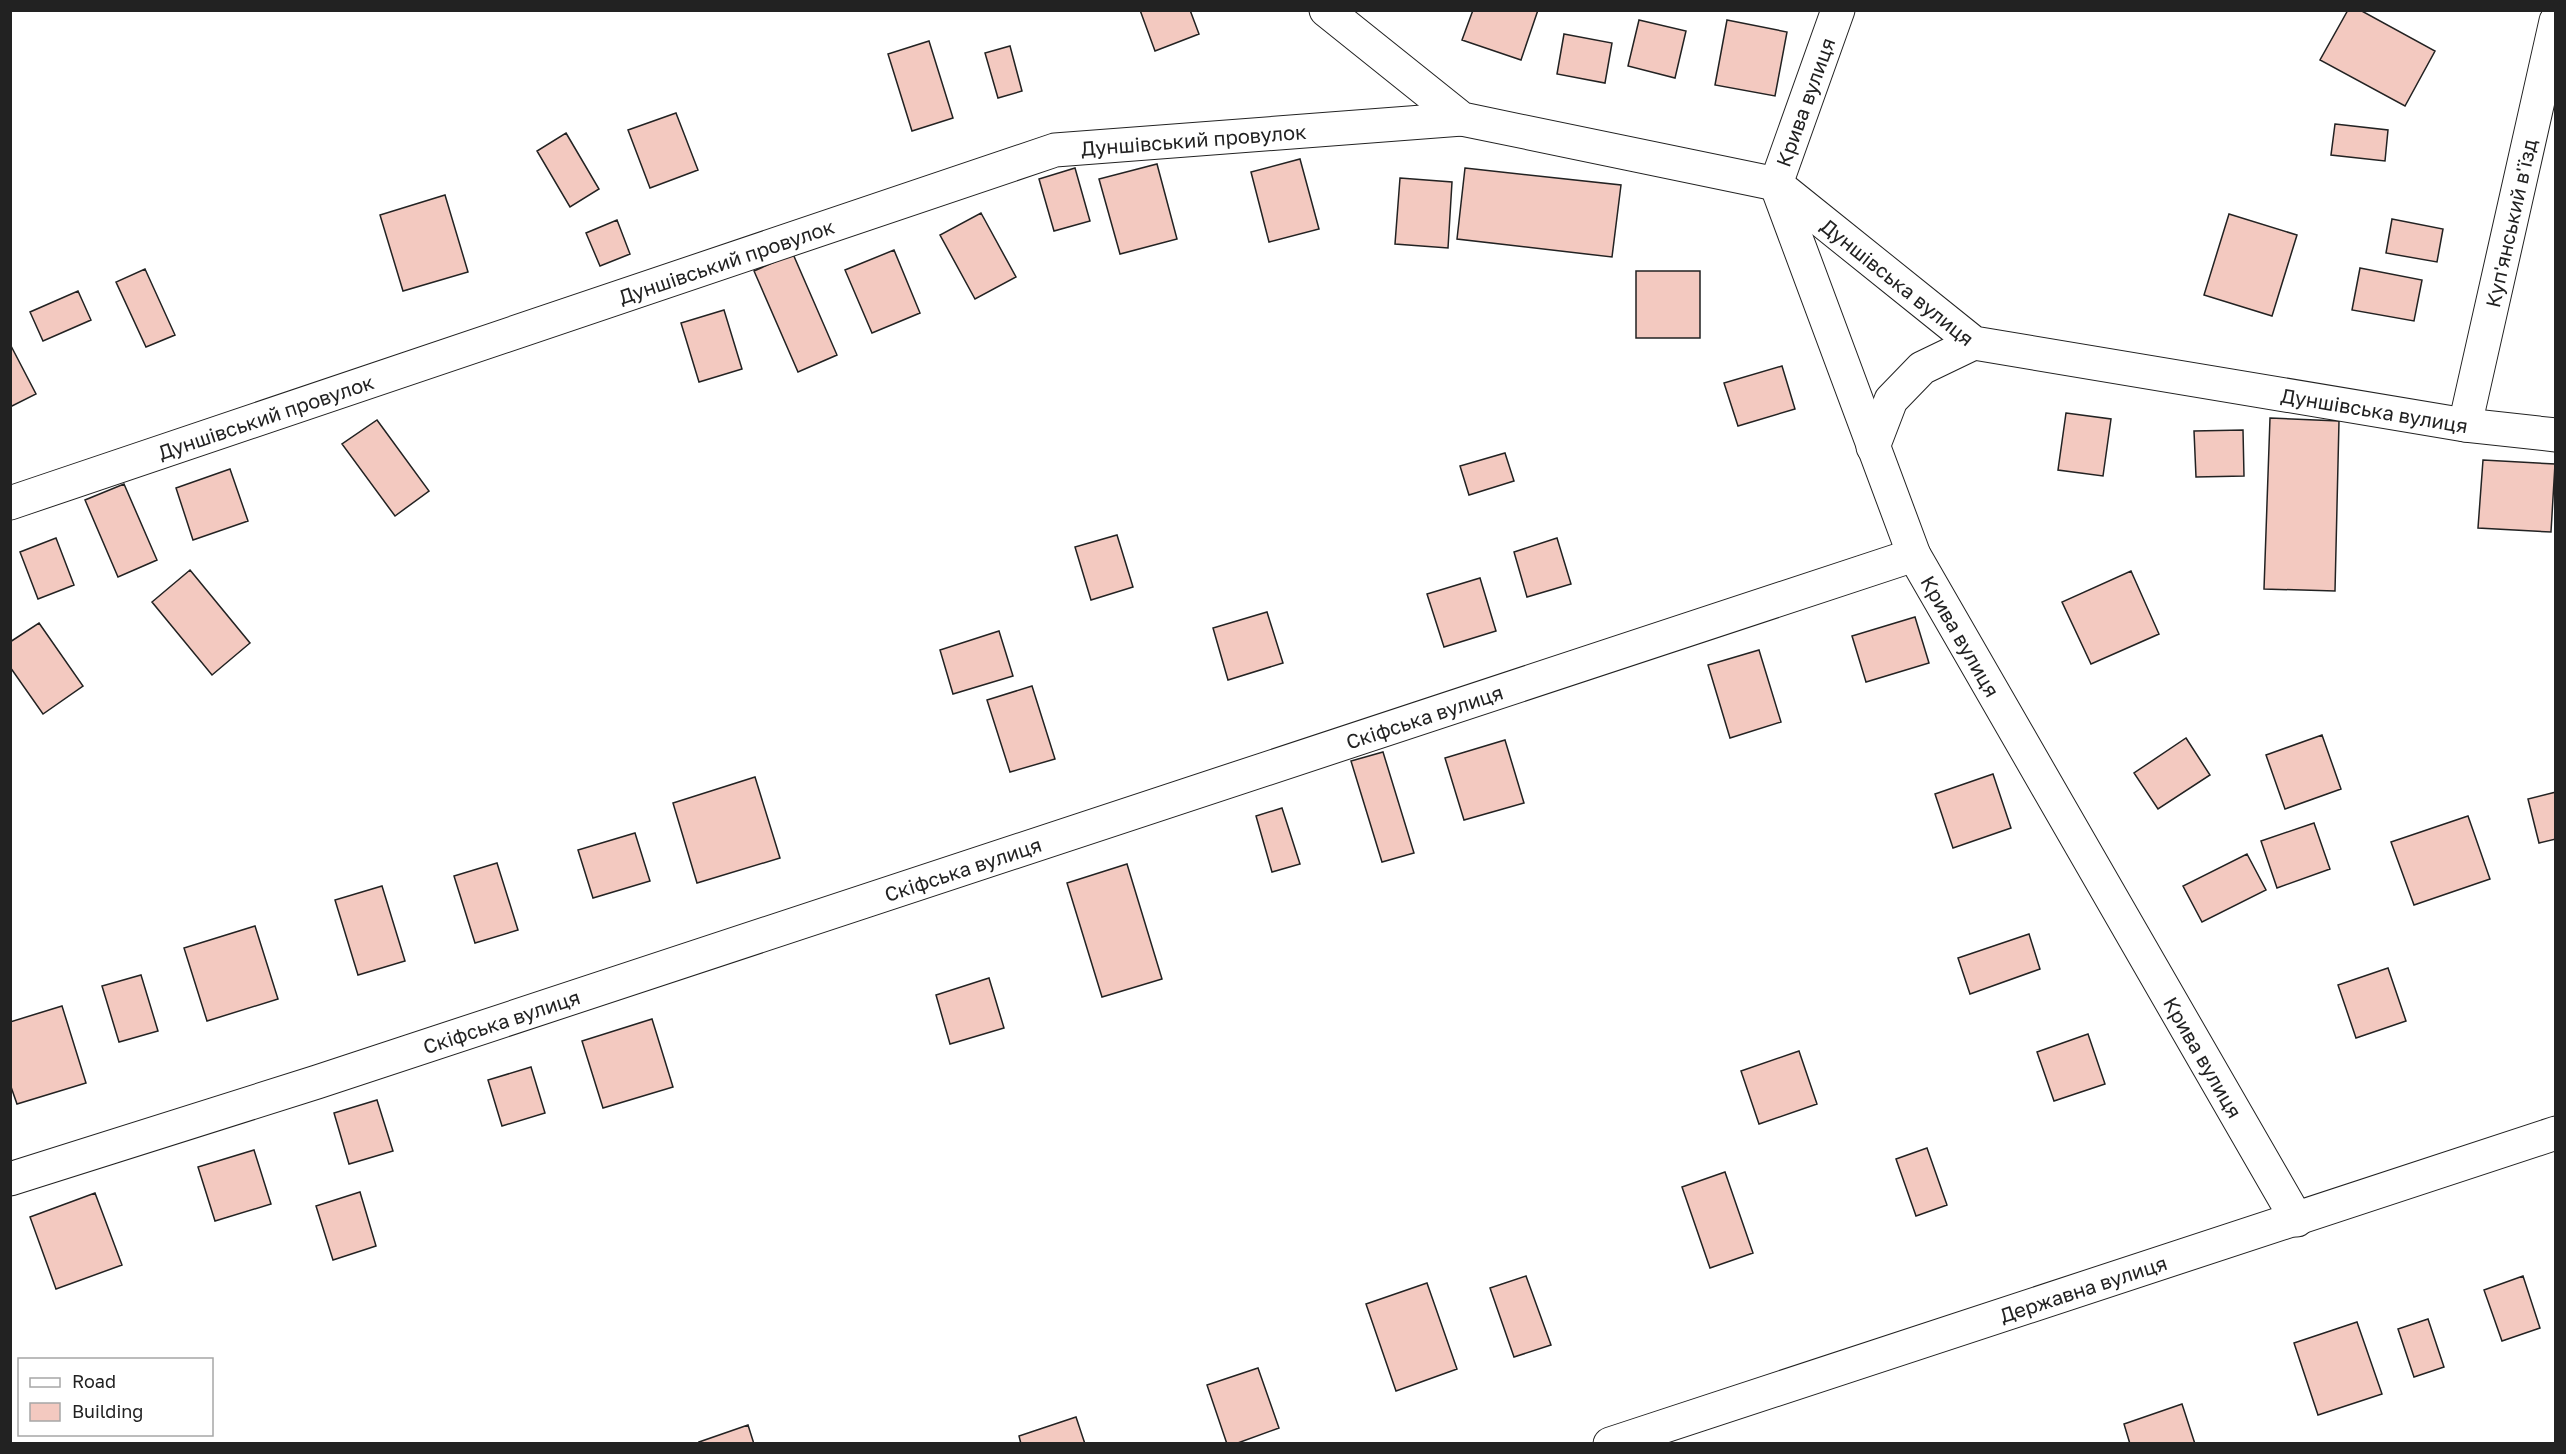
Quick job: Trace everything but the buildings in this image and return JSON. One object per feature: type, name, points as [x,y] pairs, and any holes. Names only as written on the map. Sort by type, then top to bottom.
[{"type":"street","name":"Дуншівська вулиця","points":[[1326,10],[1462,119],[1776,184],[1974,344],[2465,425],[2556,435]]},
{"type":"street","name":"Крива вулиця","points":[[1838,10],[1776,184],[1873,447],[1914,555],[2297,1220]]},
{"type":"street","name":"Куп'янський в'їзд","points":[[2465,425],[2556,21]]},
{"type":"street","name":"Дуншівський провулок","points":[[10,503],[1055,150],[1462,119]]},
{"type":"street","points":[[1873,447],[1891,400],[1922,368],[1974,344]]},
{"type":"street","name":"Скіфська вулиця","points":[[10,1179],[317,1082],[1914,555]]},
{"type":"street","name":"Державна вулиця","points":[[1610,1443],[2297,1220],[2556,1133]]}]
